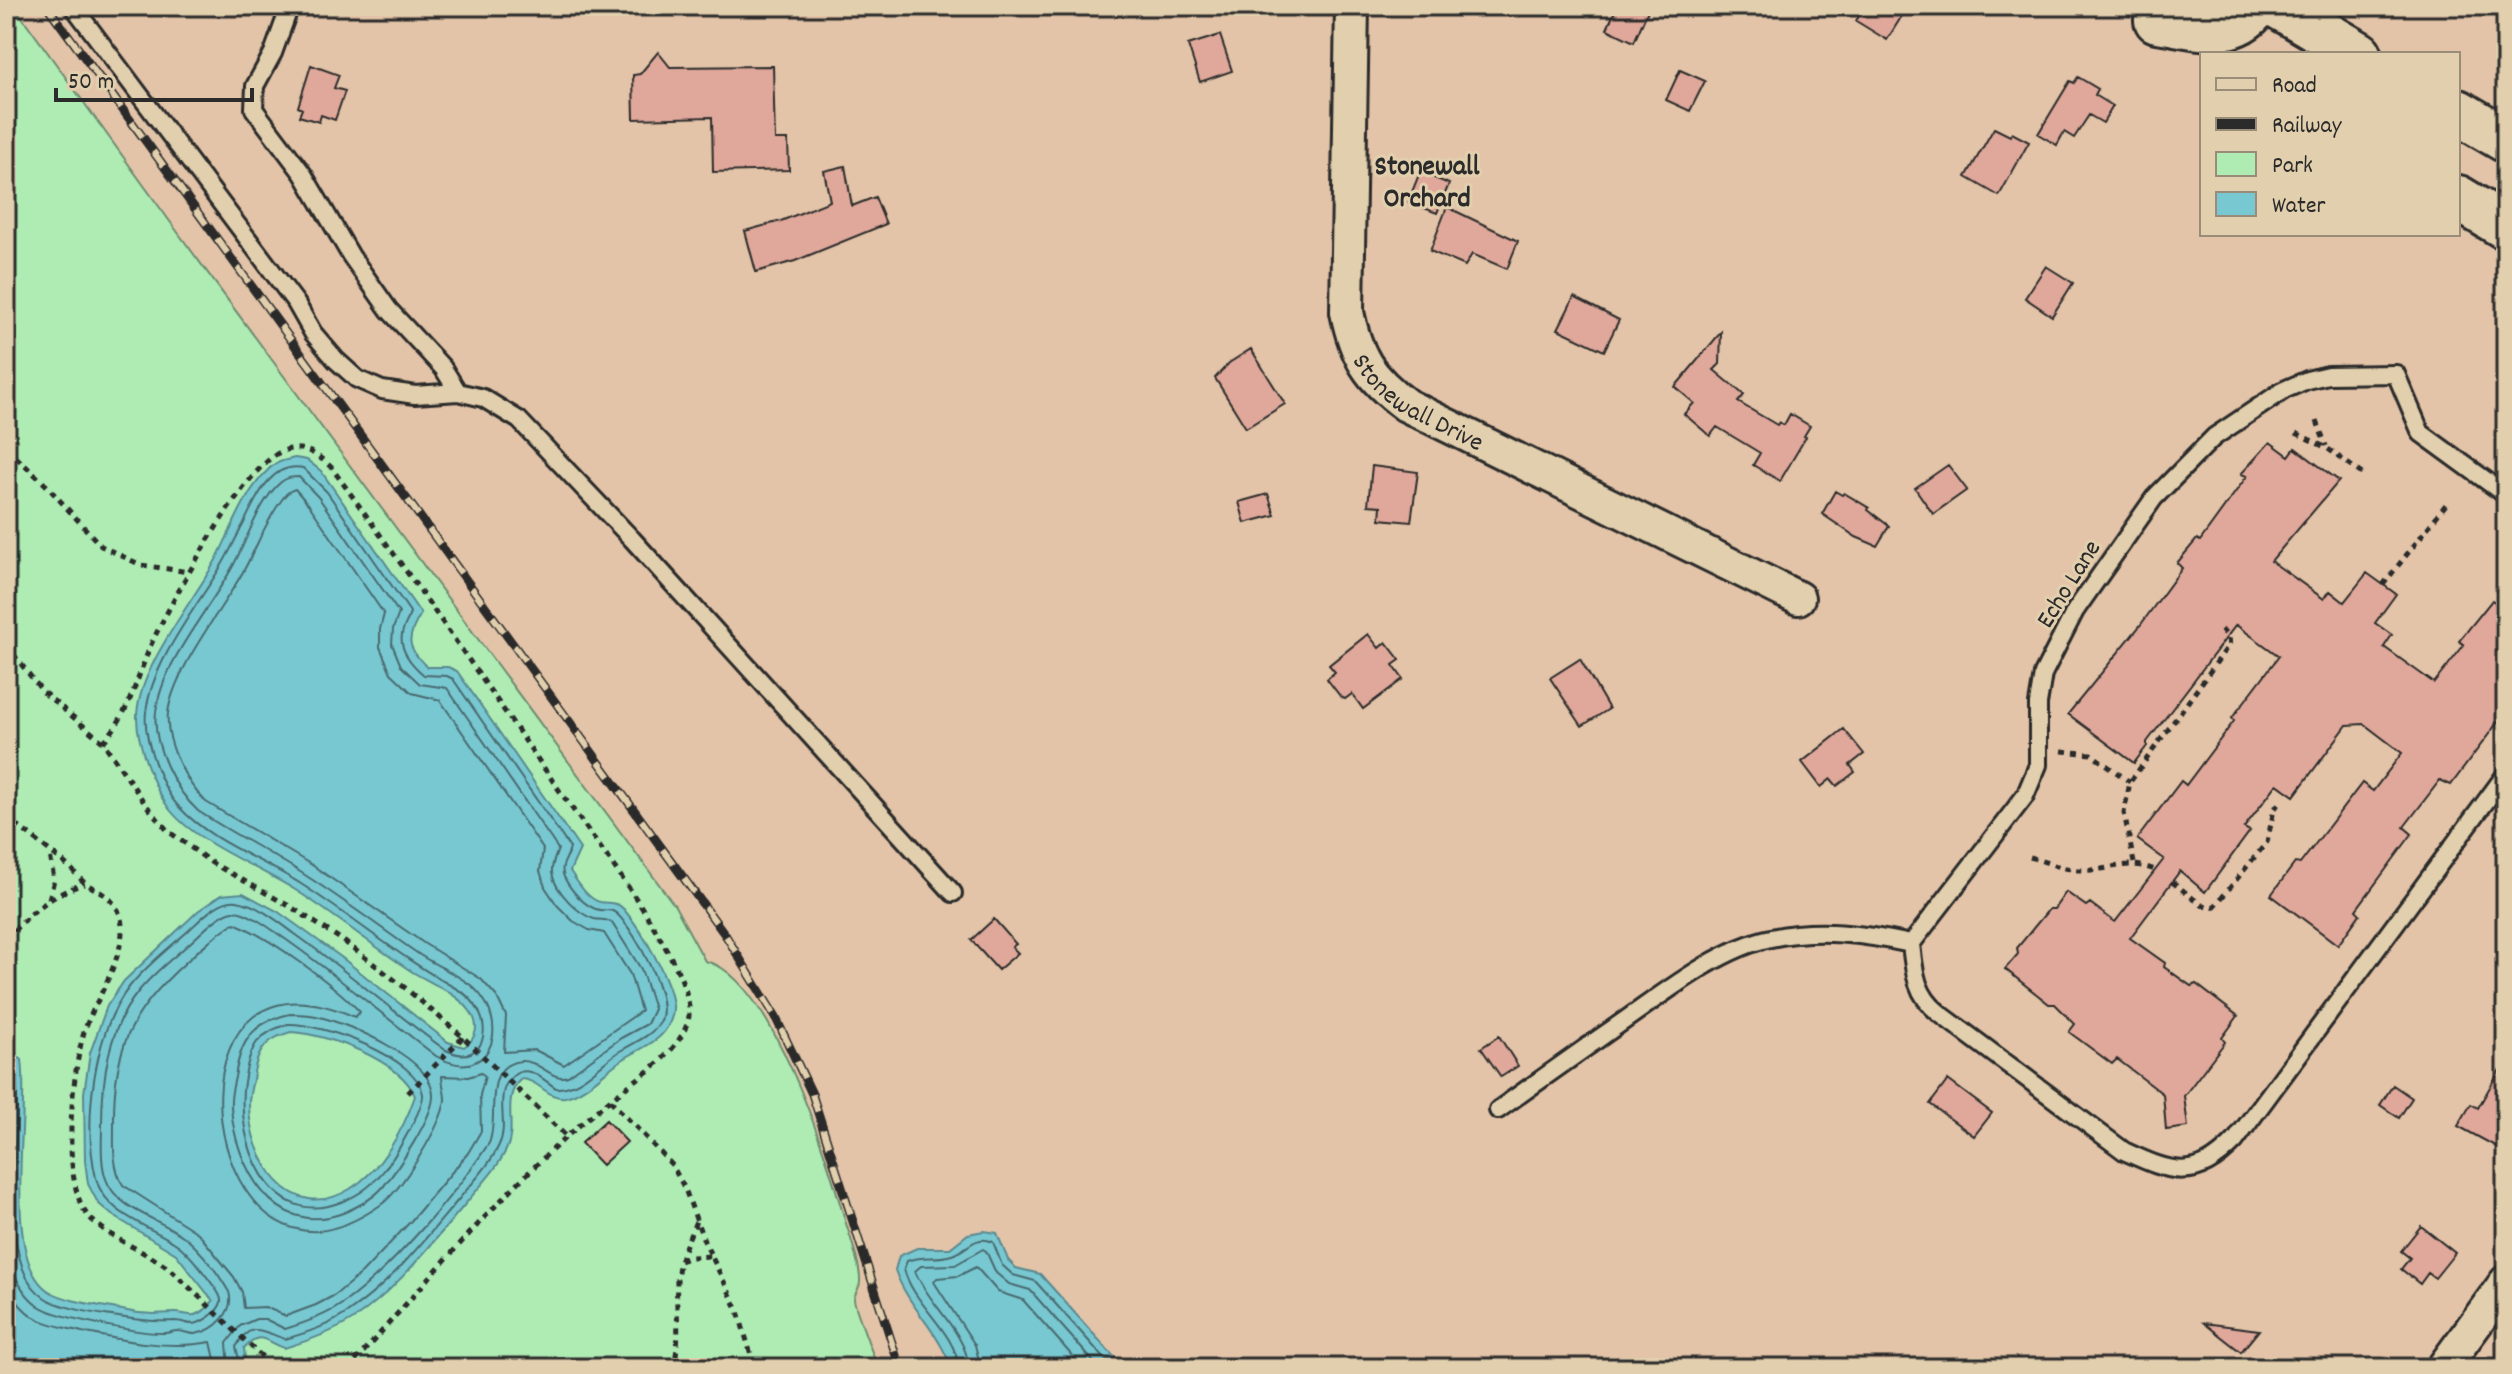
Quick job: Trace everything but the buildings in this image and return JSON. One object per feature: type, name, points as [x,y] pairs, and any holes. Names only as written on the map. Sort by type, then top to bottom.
[{"type":"main road","points":[[2144,13],[2224,28],[2247,19],[2257,6]]},
{"type":"main road","points":[[2278,6],[2356,52]]},
{"type":"main road","points":[[2144,13],[2212,52]]},
{"type":"main road","points":[[2460,113],[2506,140]]},
{"type":"main road","points":[[2460,199],[2506,227]]},
{"type":"street","name":"Stonewall Drive","points":[[1352,6],[1347,312],[1352,339],[1363,364],[1384,389],[1406,405],[1798,598]]},
{"type":"street","points":[[2443,1368],[2506,1282]]},
{"type":"lane","points":[[73,6],[336,360],[357,379],[382,390],[415,395],[458,392],[483,398],[519,420],[632,539],[953,893]]},
{"type":"lane","points":[[290,6],[273,53],[255,86],[254,109],[303,174],[351,256],[389,310],[443,368],[458,392]]},
{"type":"lane","name":"Echo Lane","points":[[1911,944],[2025,796],[2038,765],[2038,704],[2043,674],[2075,611],[2154,498],[2214,437],[2284,390],[2307,380],[2328,375],[2396,374],[2421,433],[2506,495]]},
{"type":"lane","points":[[1498,1110],[1675,985],[1729,954],[1768,939],[1808,932],[1876,936],[1911,944],[1915,976],[1929,1005],[2124,1151],[2156,1166],[2186,1170],[2201,1168],[2218,1158],[2235,1141],[2506,774]]},
{"type":"path","points":[[2317,421],[2319,434],[2327,448]]},
{"type":"path","points":[[2296,433],[2327,448],[2362,474]]},
{"type":"path","points":[[103,742],[120,721],[156,634],[189,572],[243,487],[268,458],[282,451],[307,450],[331,467],[633,896],[657,933],[686,993],[690,1007],[688,1022],[674,1047],[566,1136],[487,1215],[349,1368]]},
{"type":"path","points":[[6,451],[46,485],[101,546],[141,565],[189,572]]},
{"type":"path","points":[[2383,585],[2447,503]]},
{"type":"path","points":[[2134,863],[2124,813],[2130,782],[2229,645],[2228,637],[2221,629]]},
{"type":"path","points":[[6,645],[43,692],[103,742],[146,805],[168,831],[212,863],[291,907],[342,940],[404,987],[463,1037],[566,1136]]},
{"type":"path","points":[[2062,751],[2091,754],[2130,782]]},
{"type":"path","points":[[2172,882],[2203,906],[2215,906],[2267,842],[2274,810],[2281,800]]},
{"type":"path","points":[[6,817],[86,883],[100,889],[112,901],[120,916],[118,953],[95,1003],[77,1057],[72,1087],[75,1186],[80,1205],[90,1218],[156,1258],[274,1368]]},
{"type":"path","points":[[49,852],[54,880],[49,900]]},
{"type":"path","points":[[2030,857],[2064,868],[2082,870],[2134,863],[2155,870]]},
{"type":"path","points":[[6,940],[49,900],[68,888],[86,883]]},
{"type":"path","points":[[408,1093],[463,1037]]},
{"type":"path","points":[[610,1100],[672,1165],[685,1189],[711,1256],[737,1308],[755,1368]]},
{"type":"path","points":[[673,1368],[679,1331],[679,1262],[696,1220]]},
{"type":"path","points":[[679,1262],[691,1257],[711,1256]]},
{"type":"green space","points":[[6,6],[14,6],[675,906],[705,961],[729,974],[752,999],[774,1033],[810,1114],[854,1250],[860,1282],[854,1297],[855,1304],[878,1368],[6,1368]]},
{"type":"water","points":[[295,458],[307,460],[321,471],[421,614],[410,642],[415,654],[427,667],[448,667],[457,671],[580,849],[570,871],[579,884],[595,900],[620,906],[640,931],[667,982],[673,1005],[671,1019],[658,1038],[572,1095],[559,1097],[533,1082],[521,1079],[515,1086],[510,1103],[510,1139],[494,1169],[399,1280],[344,1325],[284,1348],[263,1339],[254,1339],[244,1348],[250,1368],[6,1368],[7,1052],[22,1060],[21,1219],[25,1250],[34,1275],[57,1295],[133,1312],[194,1315],[213,1301],[176,1254],[98,1203],[88,1184],[85,1161],[84,1093],[90,1053],[107,1006],[124,981],[198,911],[221,895],[243,893],[277,911],[341,957],[448,1042],[464,1047],[474,1035],[476,1026],[473,1016],[458,999],[411,971],[297,891],[212,844],[181,822],[164,801],[147,764],[139,737],[137,714],[148,675],[158,654],[217,558],[252,489],[271,467]],"holes":[[[284,1034],[306,1034],[342,1044],[379,1060],[395,1071],[415,1096],[397,1136],[372,1171],[350,1189],[328,1198],[309,1199],[292,1193],[277,1181],[256,1145],[251,1125],[250,1095],[262,1050]]]},
{"type":"water","points":[[984,1231],[997,1233],[1008,1260],[1016,1268],[1040,1274],[1124,1368],[951,1368],[895,1270],[899,1256],[917,1248],[950,1248],[968,1234]]},
{"type":"railway","points":[[47,6],[726,936],[775,1016],[812,1094],[900,1368]]},
{"type":"district","name":"Stonewall Orchard","points":[[1427,180]]}]
